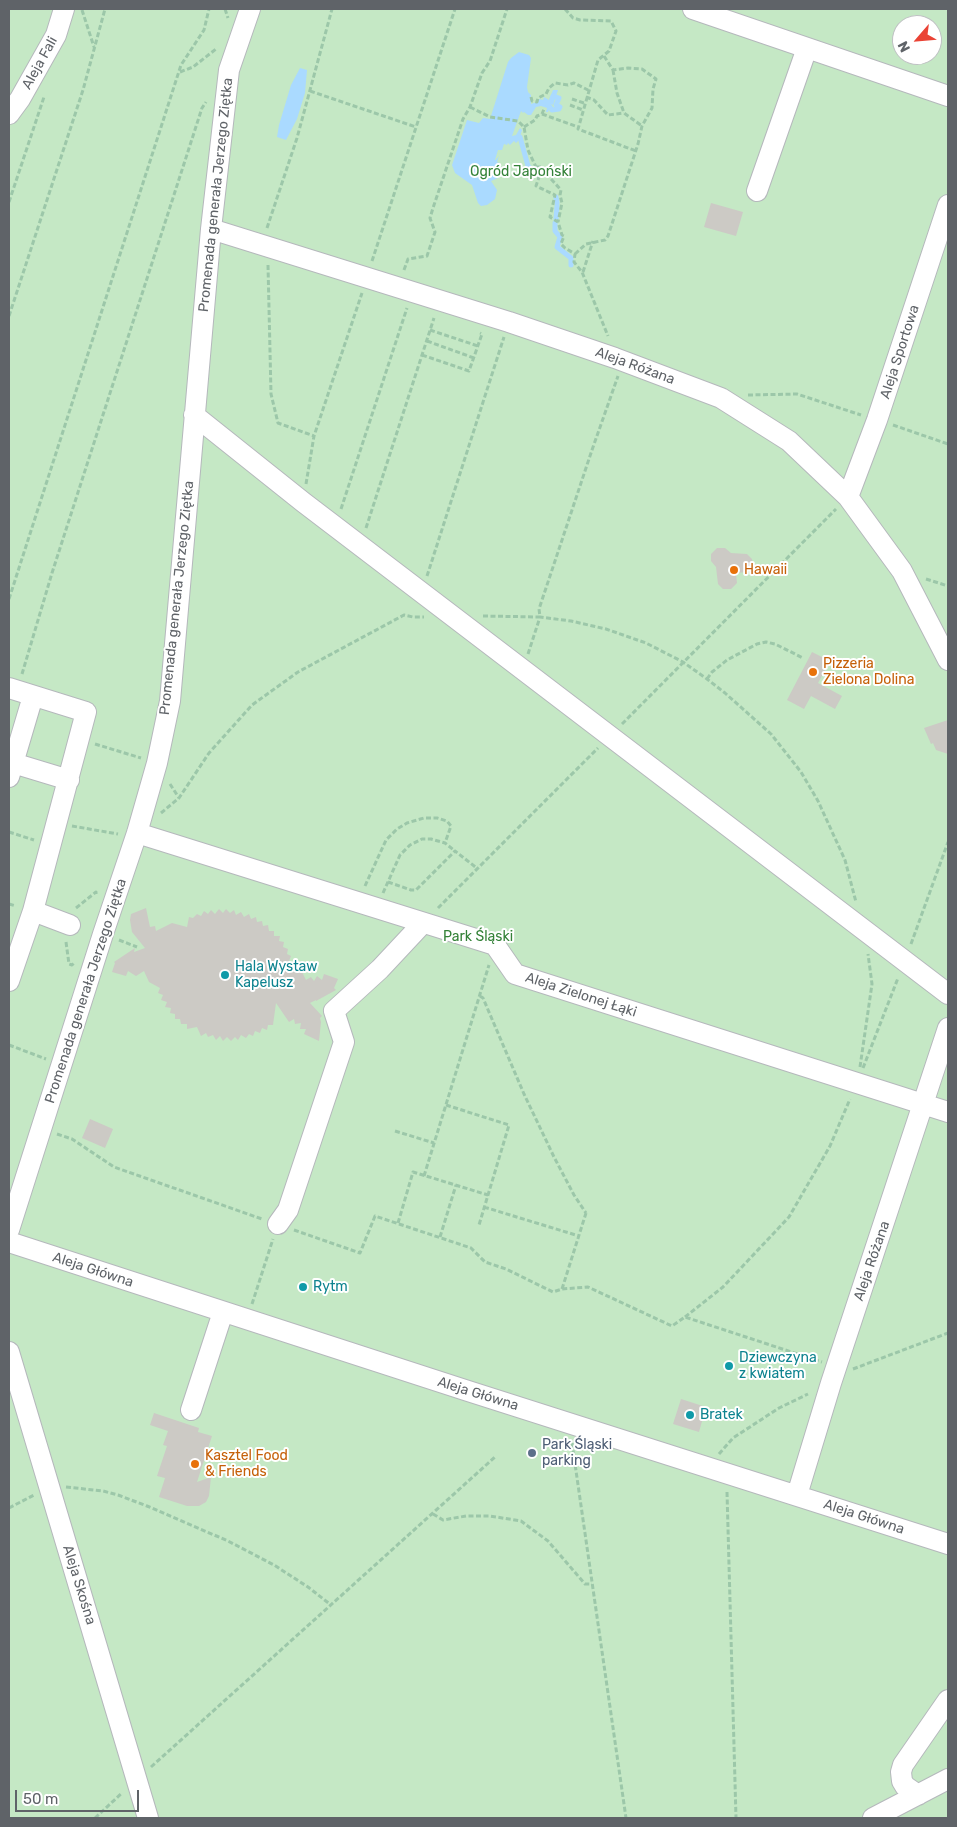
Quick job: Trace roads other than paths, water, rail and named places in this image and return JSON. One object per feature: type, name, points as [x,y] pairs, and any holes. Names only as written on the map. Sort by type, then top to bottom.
[{"type":"street","name":"Aleja Fali","points":[[9,114],[20,99],[56,35],[64,9]]},
{"type":"street","name":"Promenada generała Jerzego Ziętka","points":[[9,1230],[104,930],[137,835],[157,763],[170,701],[211,229],[228,70],[250,9]]},
{"type":"street","points":[[694,9],[948,96]]},
{"type":"street","points":[[757,191],[807,48]]},
{"type":"street","name":"Aleja Sportowa","points":[[848,497],[877,420],[948,205]]},
{"type":"street","name":"Aleja Różana","points":[[211,229],[509,322],[620,360],[720,398],[789,441],[848,497],[902,571],[948,660]]},
{"type":"street","points":[[194,415],[303,502],[611,735],[948,994]]},
{"type":"street","points":[[9,982],[52,846],[80,739],[86,712],[20,692],[10,767],[69,780]]},
{"type":"street","points":[[137,835],[379,903],[423,923],[380,969],[334,1011],[344,1042],[288,1210],[278,1224]]},
{"type":"street","points":[[33,911],[67,923]]},
{"type":"street","name":"Aleja Zielonej Łąki","points":[[423,923],[495,946],[515,974],[948,1112]]},
{"type":"street","name":"Aleja Różana","points":[[796,1495],[948,1028]]},
{"type":"street","name":"Aleja Główna","points":[[9,1242],[948,1544]]},
{"type":"street","points":[[192,1410],[223,1312]]},
{"type":"street","name":"Aleja Skośna","points":[[9,1352],[148,1818]]},
{"type":"street","points":[[911,1799],[902,1781],[901,1772],[903,1765],[948,1700]]},
{"type":"street","points":[[873,1818],[948,1779]]},
{"type":"water","points":[[519,52],[529,55],[531,58],[527,87],[531,95],[531,104],[539,99],[543,100],[544,97],[549,100],[553,90],[558,90],[553,105],[551,104],[548,112],[546,112],[547,108],[541,106],[536,107],[531,115],[521,111],[512,136],[516,135],[520,128],[522,130],[519,140],[516,143],[514,141],[510,145],[508,143],[507,145],[504,144],[502,150],[498,150],[495,160],[499,156],[497,162],[501,170],[498,178],[491,181],[497,190],[495,199],[487,205],[481,206],[478,203],[472,185],[455,173],[452,165],[467,120],[479,123],[483,118],[490,119],[508,62]]},
{"type":"water","points":[[300,68],[307,70],[305,93],[297,119],[286,140],[277,137],[279,125],[291,85]]},
{"type":"waterway","points":[[548,104],[552,110],[559,109],[560,107],[556,105],[559,98],[553,96],[552,99]]},
{"type":"waterway","points":[[520,137],[528,166],[532,170]]},
{"type":"waterway","points":[[556,197],[557,203]]},
{"type":"waterway","points":[[556,219],[557,206]]},
{"type":"waterway","points":[[555,223],[555,231],[560,237],[557,247],[571,258],[571,265]]},
{"type":"place","name":"Hawaii","points":[[734,570]]},
{"type":"place","name":"Pizzeria Zielona Dolina","points":[[813,672]]},
{"type":"place","name":"Hala Wystaw Kapelusz","points":[[225,975]]},
{"type":"place","name":"Rytm","points":[[303,1287]]},
{"type":"place","name":"Dziewczyna z kwiatem","points":[[729,1366]]},
{"type":"place","name":"Bratek","points":[[690,1415]]},
{"type":"place","name":"Park Śląski parking","points":[[532,1453]]},
{"type":"place","name":"Kasztel Food & Friends","points":[[195,1464]]},
{"type":"park label","name":"Ogród Japoński","points":[[521,172]]},
{"type":"park label","name":"Park Śląski","points":[[478,937]]}]
